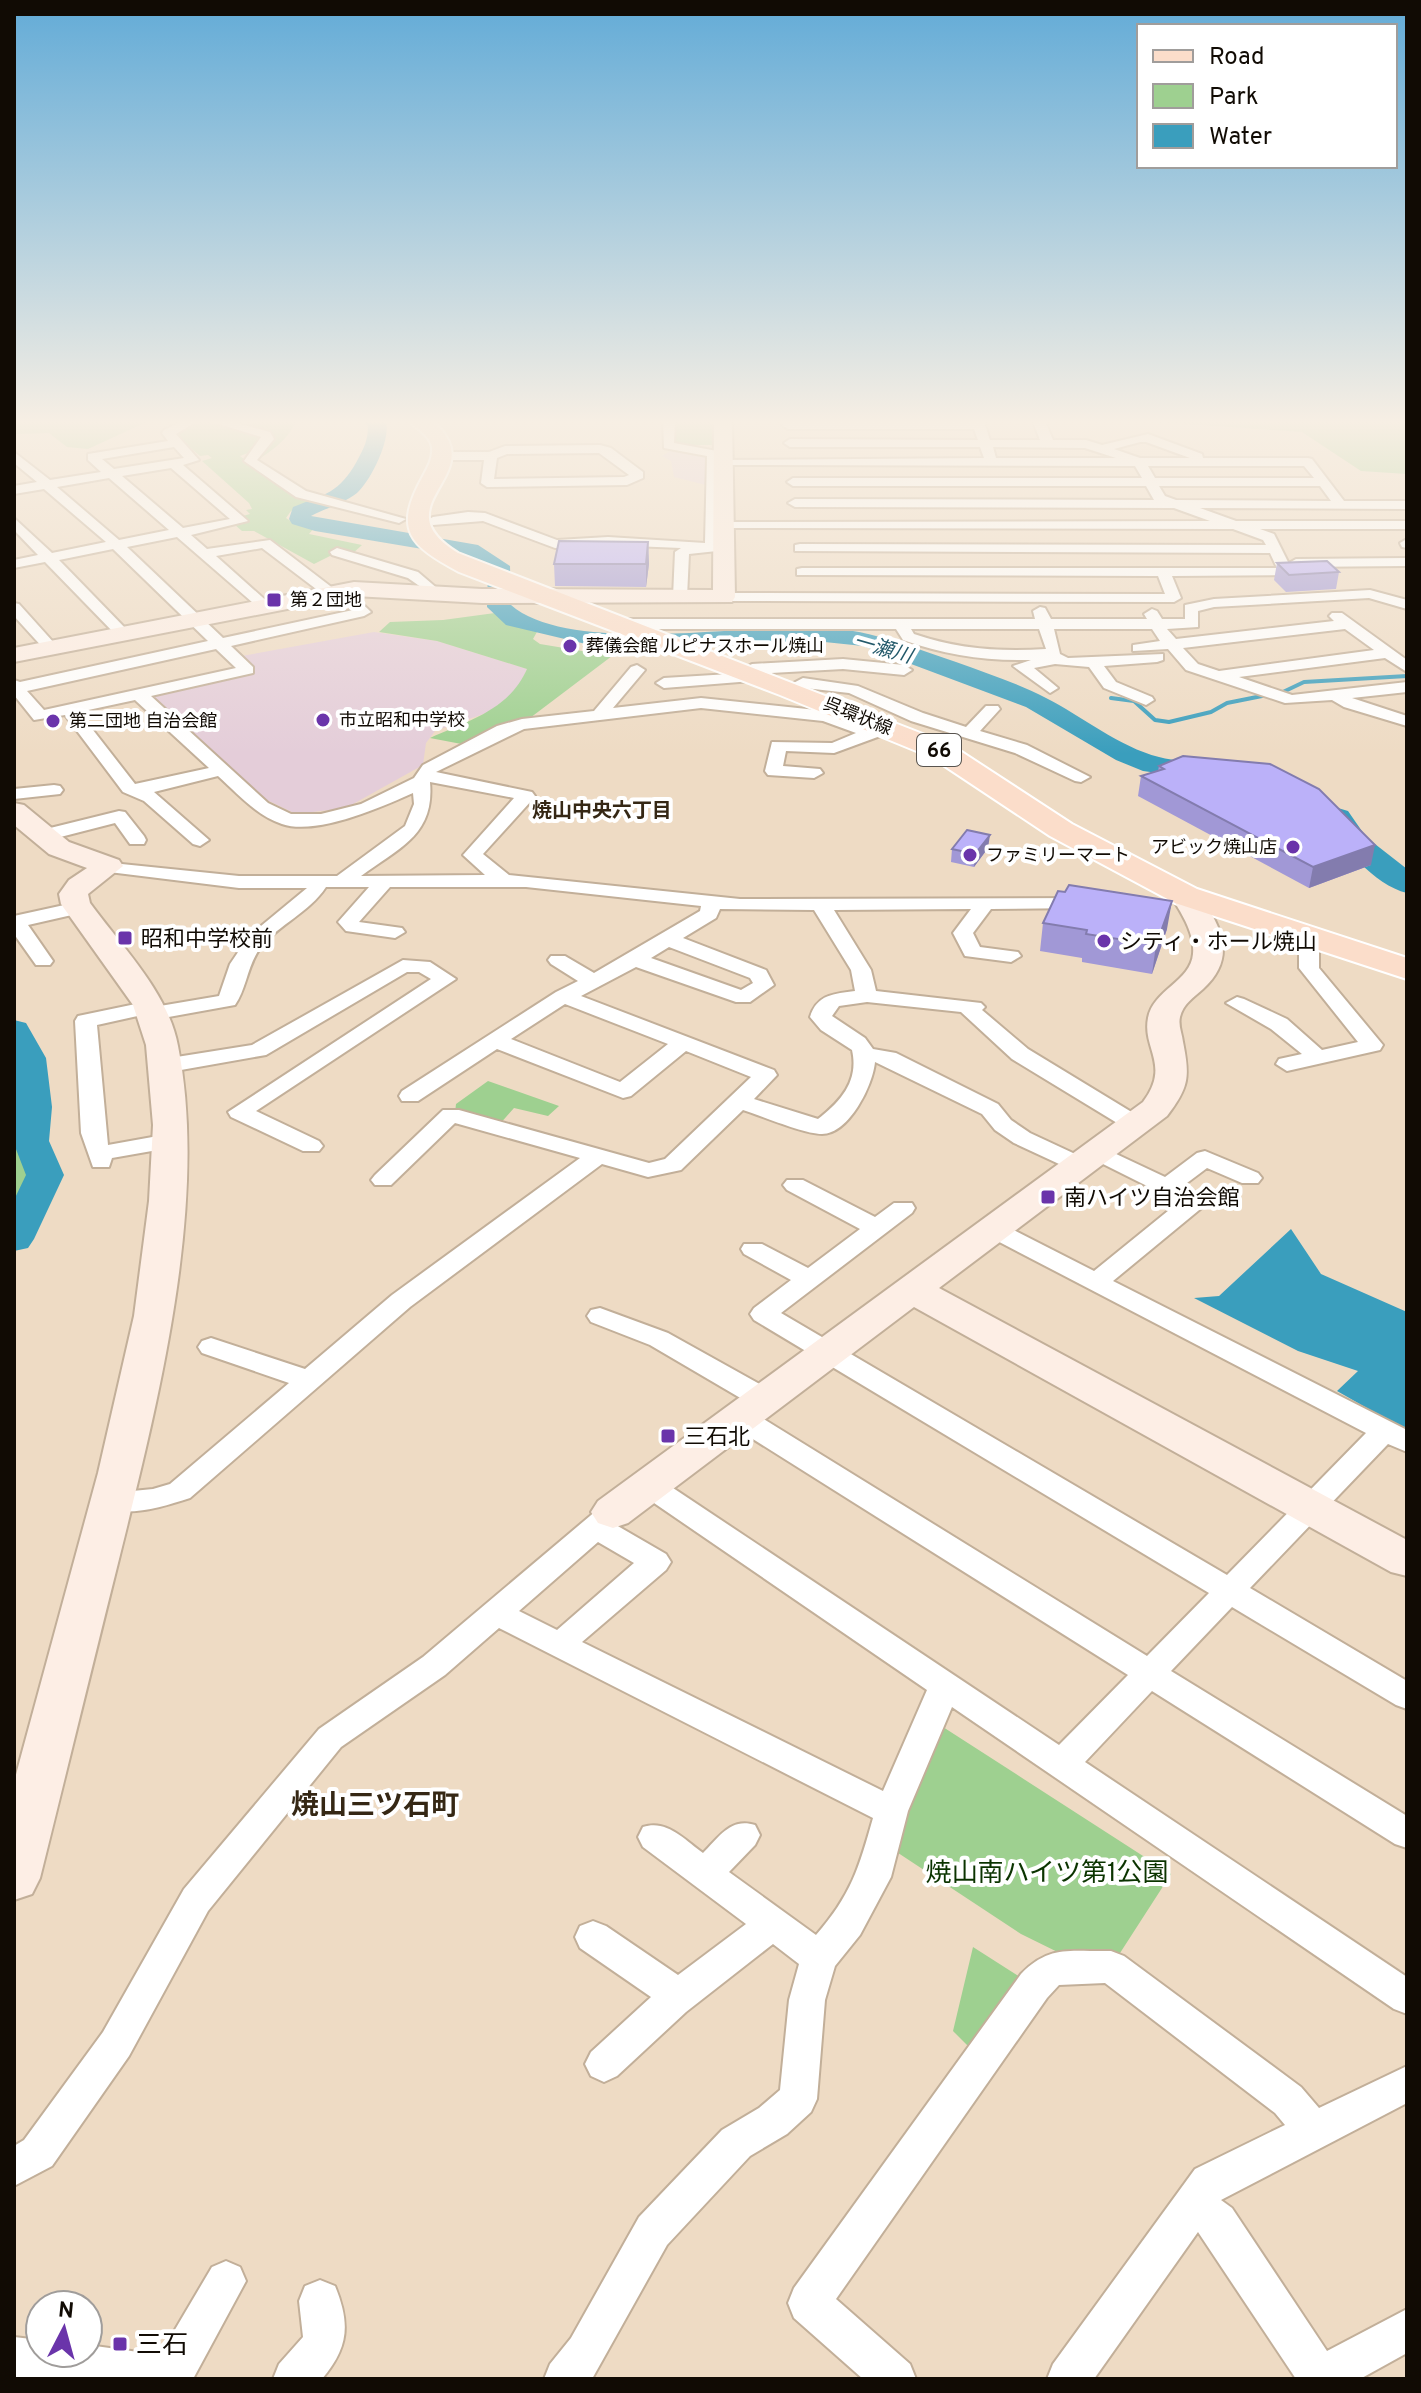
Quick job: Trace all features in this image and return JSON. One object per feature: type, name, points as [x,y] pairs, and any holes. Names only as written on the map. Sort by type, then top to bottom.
[{"type":"main road","name":"呉環状線","points":[[429,531],[443,554],[480,584],[544,597],[631,628],[790,689],[879,730],[941,751],[1061,830],[1186,896],[1407,969]]},
{"type":"street","points":[[22,531],[122,633]]},
{"type":"street","points":[[101,531],[221,643],[247,670],[40,716],[15,686],[221,643],[364,612],[265,543],[203,554]]},
{"type":"street","points":[[179,531],[264,605]]},
{"type":"street","points":[[14,564],[202,531]]},
{"type":"street","points":[[520,531],[555,544],[608,541],[675,543],[712,548],[712,531]]},
{"type":"street","points":[[724,531],[724,597]]},
{"type":"street","points":[[798,531],[807,623]]},
{"type":"street","points":[[1014,531],[1054,651],[1049,654]]},
{"type":"street","points":[[802,572],[1286,572],[1269,537],[1252,531]]},
{"type":"street","points":[[1329,531],[1335,540]]},
{"type":"street","points":[[680,597],[682,552],[702,547]]},
{"type":"street","points":[[800,548],[1275,549]]},
{"type":"street","points":[[337,552],[382,563],[413,575],[438,595]]},
{"type":"street","points":[[1282,563],[1407,562]]},
{"type":"street","points":[[1163,572],[1185,589],[1271,591],[1279,600]]},
{"type":"street","points":[[14,655],[334,591],[438,595],[480,584]]},
{"type":"street","points":[[544,597],[1174,598],[1185,589]]},
{"type":"street","points":[[631,628],[807,623],[1193,624],[1190,608],[1214,603],[1370,594],[1407,605]]},
{"type":"street","points":[[1144,598],[1156,624],[1192,667],[1291,700],[1407,687]]},
{"type":"street","points":[[1308,598],[1350,624],[1407,667]]},
{"type":"street","points":[[14,607],[50,647]]},
{"type":"street","points":[[902,625],[908,637],[955,652],[978,656],[1049,654],[1064,662],[1094,662],[1350,624]]},
{"type":"street","points":[[1138,648],[1179,650]]},
{"type":"street","points":[[1220,676],[1389,653]]},
{"type":"street","points":[[1049,654],[1049,661],[1021,666],[1050,688]]},
{"type":"street","points":[[1094,662],[1110,685],[1146,700]]},
{"type":"street","points":[[664,683],[843,664],[904,670]]},
{"type":"street","points":[[599,715],[637,670]]},
{"type":"street","points":[[736,705],[751,675]]},
{"type":"street","points":[[790,689],[803,683],[852,689],[917,717],[1021,749],[1081,777]]},
{"type":"street","points":[[1334,695],[1350,704],[1407,721]]},
{"type":"street","points":[[141,696],[262,807],[288,820],[321,819],[367,808],[422,779],[429,769],[503,730],[522,724],[701,703],[826,716],[879,730]]},
{"type":"street","points":[[969,733],[992,709]]},
{"type":"street","points":[[70,711],[129,788],[150,797],[200,840]]},
{"type":"street","points":[[814,773],[766,770],[778,746],[834,748],[917,717]]},
{"type":"street","points":[[137,791],[221,770]]},
{"type":"street","points":[[342,881],[413,829],[423,804],[422,779]]},
{"type":"street","points":[[422,779],[468,782],[526,796],[472,855],[504,881]]},
{"type":"street","points":[[14,794],[54,790]]},
{"type":"street","points":[[14,811],[59,848],[123,853],[239,882],[504,881],[578,885],[712,903],[1102,902]]},
{"type":"street","points":[[41,836],[119,816],[123,853]]},
{"type":"street","points":[[14,1878],[112,1501],[153,1316],[167,1201],[169,1141],[162,1045],[151,1011],[78,908],[73,894],[123,853]]},
{"type":"street","points":[[385,881],[348,922],[353,927],[395,932]]},
{"type":"street","points":[[169,1141],[100,1157],[93,1133],[86,1021],[91,1017],[228,1001],[242,959],[263,933],[314,893],[320,882]]},
{"type":"street","points":[[14,2167],[38,2153],[116,2044],[196,1900],[330,1738],[434,1666],[604,1519],[648,1485],[1155,1109],[1170,1091],[1173,1075],[1163,1020],[1168,1004],[1201,973],[1208,959],[1208,941],[1186,896],[1143,899]]},
{"type":"street","points":[[410,1096],[563,996],[634,959],[709,914],[712,903]]},
{"type":"street","points":[[985,903],[963,933],[967,943],[972,952],[1011,956]]},
{"type":"street","points":[[821,905],[861,970],[867,996]]},
{"type":"street","points":[[43,961],[15,922],[78,908]]},
{"type":"street","points":[[1287,1064],[1372,1045],[1313,975],[1309,968],[1309,936]]},
{"type":"street","points":[[634,959],[743,998],[764,985],[759,974],[667,939]]},
{"type":"street","points":[[558,960],[591,980]]},
{"type":"street","points":[[164,1066],[258,1050],[403,966],[423,966],[446,979],[239,1112],[311,1146]]},
{"type":"street","points":[[383,1180],[451,1115],[648,1170],[673,1165],[766,1075],[563,996]]},
{"type":"street","points":[[741,1102],[822,1127],[851,1103],[862,1085],[865,1054],[860,1045],[829,1028],[821,1017],[824,1006],[833,1000],[867,996],[974,1007],[971,1011],[1020,1054],[1135,1124]]},
{"type":"street","points":[[1237,1003],[1279,1024],[1318,1057]]},
{"type":"street","points":[[494,1040],[623,1091],[683,1043]]},
{"type":"street","points":[[865,1054],[888,1058],[990,1109],[1003,1125],[1022,1138],[1088,1158],[1167,1187],[1195,1201],[1096,1282]]},
{"type":"street","points":[[112,1501],[153,1499],[180,1491],[401,1301],[597,1157]]},
{"type":"street","points":[[1167,1187],[1205,1158],[1250,1178]]},
{"type":"street","points":[[795,1185],[877,1228]]},
{"type":"street","points":[[903,1208],[763,1314],[1407,1696]]},
{"type":"street","points":[[993,1229],[1396,1436],[1310,1507],[1062,1764]]},
{"type":"street","points":[[753,1249],[809,1279]]},
{"type":"street","points":[[911,1289],[1407,1560]]},
{"type":"street","points":[[600,1316],[659,1339],[752,1408],[1149,1673],[1407,1834]]},
{"type":"street","points":[[211,1347],[307,1379]]},
{"type":"street","points":[[648,1485],[1407,1997]]},
{"type":"street","points":[[561,1646],[576,1628],[656,1562],[604,1519]]},
{"type":"street","points":[[496,1613],[891,1811]]},
{"type":"street","points":[[565,2379],[586,2353],[653,2231],[736,2143],[773,2121],[798,2099],[807,2000],[819,1958],[848,1924],[874,1877],[891,1811],[945,1686]]},
{"type":"street","points":[[705,1873],[743,1835]]},
{"type":"street","points":[[655,1837],[819,1958]]},
{"type":"street","points":[[604,2064],[679,1996],[774,1923]]},
{"type":"street","points":[[593,1937],[679,1996]]},
{"type":"street","points":[[895,2379],[809,2303],[1034,1986],[1050,1969],[1111,1967],[1288,2100],[1313,2131]]},
{"type":"street","points":[[1078,2375],[1209,2183],[1407,2084]]},
{"type":"street","points":[[1194,2204],[1218,2222],[1321,2379],[1407,2330]]},
{"type":"street","points":[[14,2358],[148,2373],[169,2379],[226,2281]]},
{"type":"street","points":[[294,2379],[324,2344],[320,2301]]},
{"type":"shaded area","name":"市立昭和中学校","points":[[374,632],[437,641],[527,669],[518,690],[492,711],[435,731],[426,743],[423,765],[346,808],[296,814],[267,800],[149,695],[253,670],[242,656]]},
{"type":"green space","points":[[242,531],[312,531],[309,534],[362,545],[351,555],[332,555],[314,564],[254,531]]},
{"type":"green space","points":[[495,613],[508,622],[538,630],[533,639],[540,644],[612,656],[522,724],[472,746],[430,738],[473,720],[498,704],[510,695],[527,669],[437,641],[379,632],[390,622],[443,620]]},
{"type":"green space","points":[[14,1038],[26,1080],[28,1131],[37,1184],[14,1226]]},
{"type":"green space","points":[[488,1081],[559,1106],[548,1116],[514,1108],[498,1126],[455,1113],[456,1104]]},
{"type":"green space","name":"焼山南ハイツ第1公園","points":[[929,1718],[1171,1874],[1111,1967],[1090,1968],[1021,1934],[883,1843]]},
{"type":"green space","points":[[973,1947],[1034,1986],[983,2061],[953,2031]]},
{"type":"water","points":[[1291,1229],[1321,1274],[1407,1312],[1407,1431],[1337,1391],[1358,1371],[1298,1351],[1194,1298],[1219,1296]]},
{"type":"building","points":[[559,541],[648,542],[646,564],[554,564]]},
{"type":"building","points":[[1327,561],[1339,572],[1289,575],[1277,563]]},
{"type":"building","name":"アビック焼山店","points":[[1183,756],[1270,764],[1319,789],[1375,845],[1313,867],[1141,776],[1164,769],[1159,766]]},
{"type":"building","points":[[967,830],[990,835],[975,854],[952,849]]},
{"type":"building","points":[[1069,885],[1172,901],[1156,945],[1086,934],[1087,930],[1043,923],[1058,891],[1065,892]]},
{"type":"waterway","name":"一瀬川","points":[[350,531],[470,550],[499,566],[499,607],[514,620],[532,626],[590,638],[636,642],[815,634],[867,639],[1035,702],[1126,754],[1153,765],[1209,772]]},
{"type":"waterway","points":[[1283,692],[1304,682],[1407,676]]},
{"type":"waterway","points":[[1111,698],[1134,701],[1155,720],[1169,722],[1211,712],[1227,703],[1262,696]]},
{"type":"waterway","name":"一瀬川","points":[[1338,817],[1355,843],[1407,884]]},
{"type":"waterway","points":[[14,1030],[29,1058],[34,1107],[31,1141],[45,1175],[14,1239]]},
{"type":"place","name":"第２団地","points":[[274,600]]},
{"type":"place","name":"葬儀会館 ルピナスホール焼山","points":[[570,646]]},
{"type":"place","name":"市立昭和中学校","points":[[323,720]]},
{"type":"place","name":"第二団地 自治会館","points":[[53,721]]},
{"type":"place","name":"アビック焼山店","points":[[1293,847]]},
{"type":"place","name":"ファミリーマート","points":[[970,855]]},
{"type":"place","name":"昭和中学校前","points":[[125,938]]},
{"type":"place","name":"シティ・ホール焼山","points":[[1104,941]]},
{"type":"place","name":"南ハイツ自治会館","points":[[1048,1197]]},
{"type":"place","name":"三石北","points":[[668,1436]]},
{"type":"place","name":"三石","points":[[120,2344]]},
{"type":"district","name":"焼山中央六丁目","points":[[602,810]]},
{"type":"district","name":"焼山三ツ石町","points":[[375,1804]]}]
